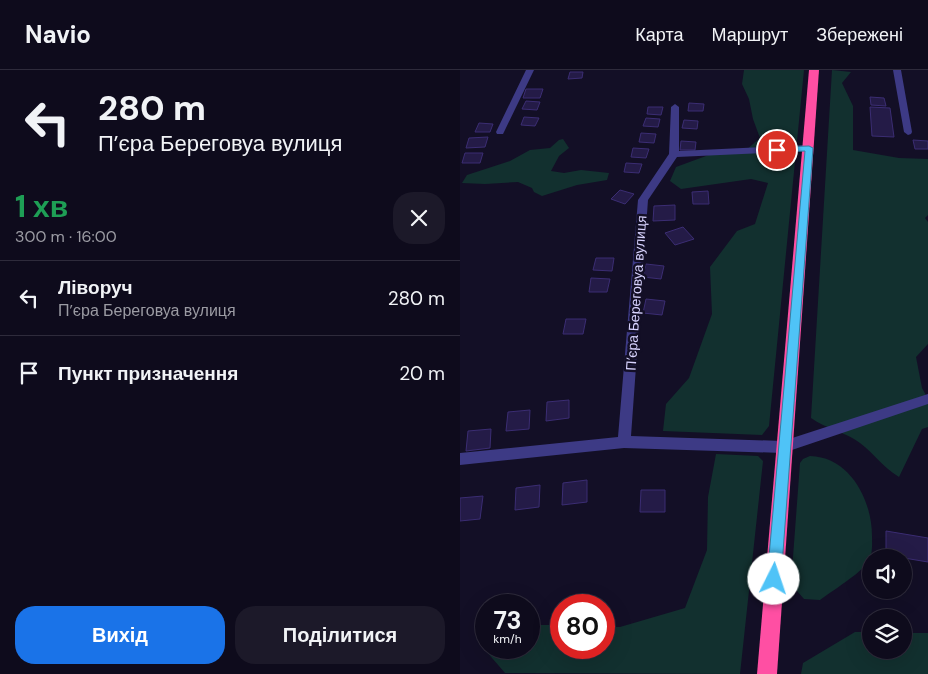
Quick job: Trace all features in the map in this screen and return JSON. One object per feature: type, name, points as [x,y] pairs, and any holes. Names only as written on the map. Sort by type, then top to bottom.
[{"type":"highway","points":[[766,674],[814,70]]},
{"type":"street","points":[[500,132],[530,70]]},
{"type":"street","points":[[897,70],[908,132]]},
{"type":"street","points":[[675,107],[674,154],[809,148]]},
{"type":"street","name":"П’єра Береговуа вулиця","points":[[624,442],[643,200],[674,154]]},
{"type":"street","points":[[460,459],[624,442],[783,447],[928,399]]},
{"type":"green space","points":[[744,70],[804,70],[769,426],[762,435],[663,431],[666,404],[689,378],[712,314],[710,267],[737,231],[755,224],[768,183],[751,179],[681,189],[670,181],[676,167],[717,152],[745,151],[760,138],[753,119],[749,99],[742,84]]},
{"type":"green space","points":[[832,70],[851,72],[842,83],[853,106],[853,150],[899,158],[928,159],[928,215],[925,218],[928,222],[928,344],[916,357],[922,388],[928,399],[928,427],[922,429],[899,477],[887,469],[854,439],[811,418]]},
{"type":"green space","points":[[563,139],[569,148],[559,156],[551,171],[564,173],[581,170],[609,173],[607,180],[577,185],[542,196],[534,192],[532,188],[518,182],[462,183],[467,175],[510,161],[530,150],[550,148]]},
{"type":"green space","points":[[716,454],[758,456],[763,461],[740,674],[505,673],[493,659],[540,659],[540,625],[550,625],[550,659],[615,659],[615,627],[685,608],[707,550],[708,497]]},
{"type":"green space","points":[[810,456],[824,458],[837,464],[847,472],[863,495],[871,522],[872,549],[862,549],[862,568],[820,600],[804,599],[791,584],[800,463],[803,459]]},
{"type":"green space","points":[[855,632],[862,632],[862,659],[912,659],[912,633],[928,633],[928,674],[801,674],[803,663]]},
{"type":"building","points":[[570,72],[583,72],[582,78],[568,79]]},
{"type":"building","points":[[526,89],[543,89],[540,98],[523,98]]},
{"type":"building","points":[[870,97],[884,98],[886,106],[871,105]]},
{"type":"building","points":[[526,101],[540,102],[537,110],[522,109]]},
{"type":"building","points":[[689,103],[704,104],[703,111],[688,111]]},
{"type":"building","points":[[648,107],[663,107],[661,115],[647,114]]},
{"type":"building","points":[[870,107],[890,108],[894,137],[872,136]]},
{"type":"building","points":[[524,117],[539,118],[535,126],[521,125]]},
{"type":"building","points":[[646,118],[660,119],[658,127],[643,126]]},
{"type":"building","points":[[684,120],[698,121],[697,129],[682,128]]},
{"type":"building","points":[[479,123],[493,124],[490,132],[475,132]]},
{"type":"building","points":[[641,133],[656,134],[654,143],[639,142]]},
{"type":"building","points":[[488,137],[485,147],[466,148],[469,138]]},
{"type":"building","points":[[913,140],[928,141],[928,149],[915,149]]},
{"type":"building","points":[[681,141],[696,142],[695,150],[680,150]]},
{"type":"building","points":[[633,148],[649,149],[646,158],[631,157]]},
{"type":"building","points":[[465,153],[483,153],[480,163],[462,163]]},
{"type":"building","points":[[626,163],[642,164],[639,173],[624,172]]},
{"type":"building","points":[[620,190],[634,194],[625,204],[611,199]]},
{"type":"building","points":[[708,191],[709,204],[693,204],[692,192]]},
{"type":"building","points":[[675,205],[675,220],[653,221],[654,206]]},
{"type":"building","points":[[683,227],[694,239],[675,245],[665,233]]},
{"type":"building","points":[[596,258],[614,258],[612,271],[593,270]]},
{"type":"building","points":[[646,264],[664,266],[661,279],[643,277]]},
{"type":"building","points":[[591,278],[610,279],[607,292],[589,292]]},
{"type":"building","points":[[646,299],[665,301],[662,315],[643,313]]},
{"type":"building","points":[[566,319],[586,319],[583,334],[563,334]]},
{"type":"building","points":[[569,400],[569,418],[546,421],[547,402]]},
{"type":"building","points":[[530,410],[529,429],[506,431],[508,412]]},
{"type":"building","points":[[491,429],[490,448],[466,451],[468,431]]},
{"type":"building","points":[[587,480],[587,502],[562,505],[563,483]]},
{"type":"building","points":[[540,485],[539,507],[515,510],[516,488]]},
{"type":"building","points":[[641,490],[665,490],[665,512],[640,512]]},
{"type":"building","points":[[483,496],[480,519],[460,521],[460,498]]},
{"type":"building","points":[[886,531],[928,538],[928,562],[912,559],[912,549],[886,549]]},
{"type":"route","points":[[774,579],[809,148],[777,150]]}]
